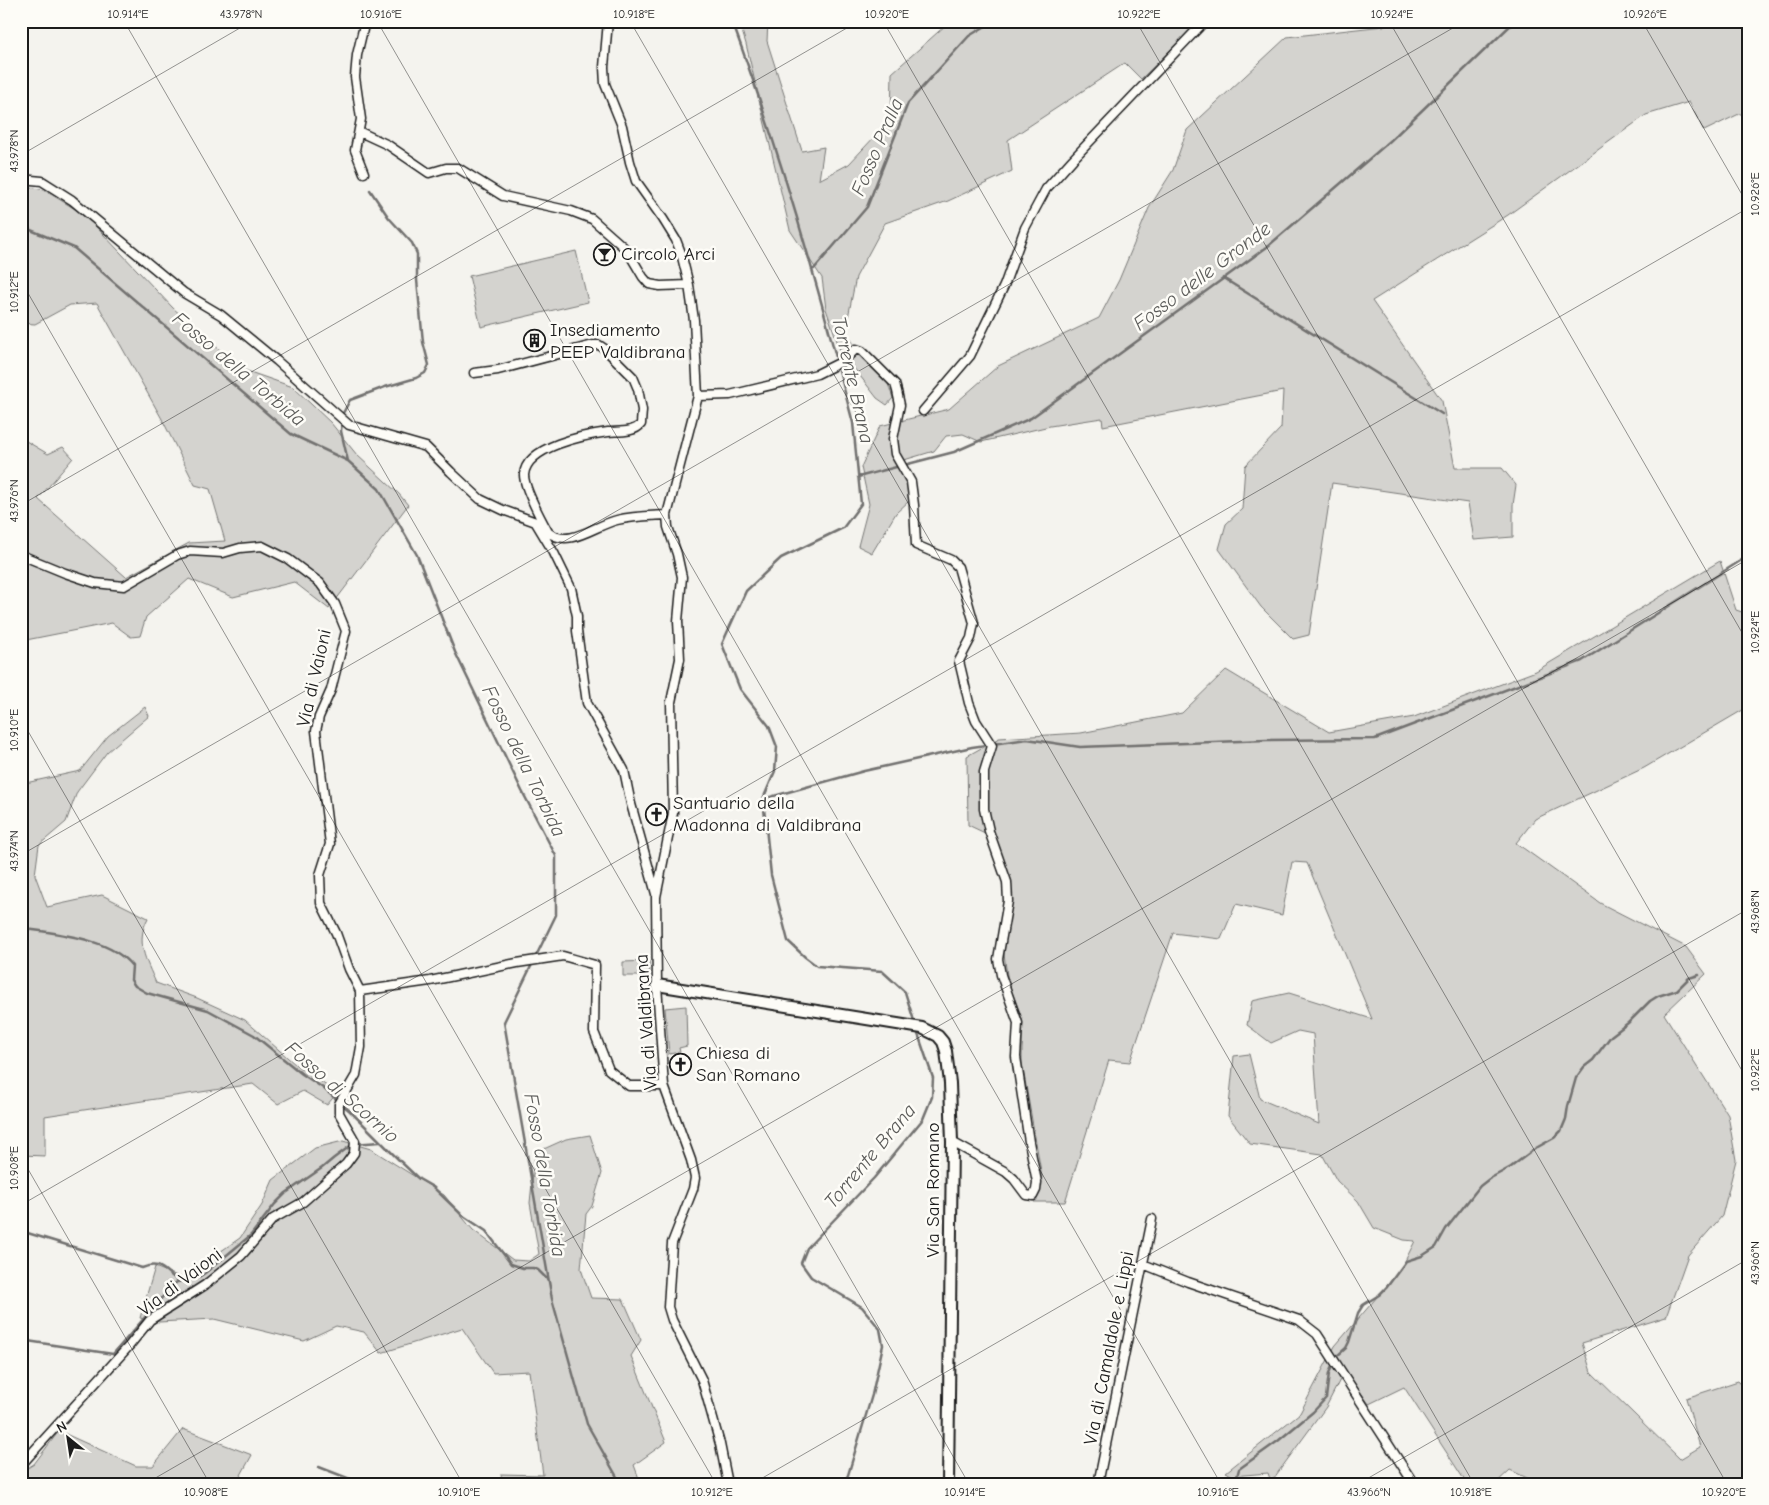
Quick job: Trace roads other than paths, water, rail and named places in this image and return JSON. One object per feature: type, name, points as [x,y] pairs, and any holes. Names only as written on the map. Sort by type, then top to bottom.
[{"type":"street","points":[[364,173],[355,150],[361,119],[355,77],[357,55],[365,21]]},
{"type":"street","name":"Via di Valdibrana","points":[[608,21],[604,67],[605,84],[622,126],[636,181],[664,219],[681,253],[689,285],[694,320],[698,396],[667,515],[668,526],[682,577],[678,621],[680,659],[671,702],[673,813],[656,897],[657,985],[664,1086],[691,1160],[695,1178],[693,1189],[672,1243],[668,1307],[672,1320],[702,1380],[720,1444],[728,1484]]},
{"type":"street","points":[[923,411],[970,356],[1004,286],[1025,228],[1046,189],[1079,152],[1206,21]]},
{"type":"street","points":[[360,132],[388,145],[429,174],[446,168],[458,168],[503,196],[571,211],[592,219],[627,250],[649,284],[660,286],[689,285]]},
{"type":"street","points":[[21,179],[42,181],[72,200],[184,293],[221,315],[277,361],[349,426],[426,446],[450,472],[480,499],[540,524],[553,536],[567,538],[592,531],[617,520],[667,515]]},
{"type":"street","name":"Via di Valdibrana","points":[[474,373],[498,370],[596,345],[606,349],[630,372],[636,384],[642,410],[641,424],[638,428],[576,438],[555,446],[529,463],[524,479],[540,524],[571,588],[577,616],[577,631],[587,703],[624,770],[631,804],[656,897]]},
{"type":"street","points":[[698,396],[730,395],[817,374],[843,361],[856,349],[862,351],[895,384],[900,405],[892,439],[895,454],[911,482],[916,544],[951,560],[958,567],[974,623],[971,638],[960,661],[969,703],[976,721],[992,746],[984,772],[984,809],[1007,882],[1008,901],[998,959],[1001,974],[1018,1023],[1016,1057],[1037,1182],[1033,1196],[1026,1195],[1006,1172],[952,1142]]},
{"type":"street","name":"Via di Vaioni","points":[[21,555],[95,584],[124,586],[177,555],[190,551],[223,552],[262,546],[288,558],[320,583],[335,604],[346,631],[331,690],[319,717],[316,731],[330,844],[320,875],[321,903],[336,933],[349,969],[360,991],[361,1047],[356,1075],[339,1104],[339,1113],[355,1141],[354,1153],[346,1164],[303,1202],[273,1219],[241,1256],[205,1285],[150,1320],[68,1415],[21,1464]]},
{"type":"street","points":[[360,991],[430,981],[517,963],[564,956],[596,965],[594,1032],[609,1070],[629,1086],[664,1086]]},
{"type":"street","name":"Via San Romano","points":[[657,985],[922,1028],[938,1036],[946,1051],[950,1083],[952,1142],[948,1484]]},
{"type":"street","name":"Via di Camaldole e Lippi","points":[[1098,1484],[1152,1219]]},
{"type":"street","points":[[1143,1264],[1188,1282],[1298,1320],[1317,1334],[1414,1484]]},
{"type":"waterway","name":"Torrente Brana","points":[[732,21],[789,190],[837,361]]},
{"type":"waterway","name":"Fosso Pralla","points":[[814,269],[867,207],[908,103],[969,36],[994,21]]},
{"type":"waterway","name":"Fosso delle Gronde","points":[[858,477],[954,452],[1031,418],[1267,247],[1390,141],[1515,21]]},
{"type":"waterway","points":[[21,153],[29,229]]},
{"type":"waterway","points":[[342,415],[350,400],[416,378],[425,373],[429,365],[423,342],[417,280],[417,254],[412,243],[389,218],[370,190]]},
{"type":"waterway","name":"Fosso della Torbida","points":[[21,226],[74,248],[291,434],[348,461],[379,489],[417,555],[455,652],[522,791],[556,856],[556,915],[504,1022],[552,1299],[587,1424],[621,1484]]},
{"type":"waterway","points":[[1223,278],[1442,414]]},
{"type":"waterway","name":"Torrente Brana","points":[[838,366],[853,423],[861,504],[843,528],[781,558],[746,591],[722,644],[740,689],[769,726],[777,747],[775,771],[763,799],[771,875],[788,941],[817,966],[882,971],[905,992],[915,1024]]},
{"type":"waterway","points":[[342,421],[341,431],[348,461]]},
{"type":"waterway","points":[[763,799],[864,771],[972,747],[1027,739],[1080,747],[1267,740],[1375,739],[1582,661],[1748,556]]},
{"type":"waterway","name":"Fosso di Scornio","points":[[21,928],[81,938],[110,949],[122,956],[132,966],[131,980],[135,986],[147,993],[208,1010],[254,1035],[302,1074],[323,1088],[350,1111],[419,1179],[433,1187],[462,1215],[486,1231],[511,1264],[538,1270],[548,1280]]},
{"type":"waterway","points":[[1235,1484],[1239,1469],[1278,1441],[1313,1412],[1326,1398],[1329,1373],[1337,1356],[1346,1348],[1358,1313],[1363,1305],[1379,1295],[1387,1287],[1406,1261],[1422,1256],[1436,1247],[1446,1229],[1480,1186],[1554,1138],[1561,1131],[1566,1119],[1576,1078],[1584,1067],[1593,1060],[1611,1036],[1628,1023],[1650,1001],[1658,996],[1677,990],[1689,978],[1699,975]]},
{"type":"waterway","name":"Torrente Brana","points":[[843,1484],[848,1475],[872,1395],[883,1345],[880,1329],[862,1307],[811,1277],[801,1263],[807,1248],[874,1178],[923,1119],[932,1097],[933,1078],[917,1031]]},
{"type":"waterway","points":[[21,1340],[113,1354],[173,1285],[177,1282],[196,1279],[205,1273],[251,1235],[286,1193],[353,1144],[380,1142]]},
{"type":"waterway","points":[[21,1231],[142,1268],[158,1266],[179,1281]]},
{"type":"waterway","points":[[319,1467],[363,1484]]},
{"type":"place","name":"Circolo Arci","points":[[605,254]]},
{"type":"place","name":"Insediamento PEEP Valdibrana","points":[[534,341]]},
{"type":"place","name":"Santuario della Madonna di Valdibrana","points":[[657,814]]},
{"type":"place","name":"Chiesa di San Romano","points":[[680,1064]]}]
